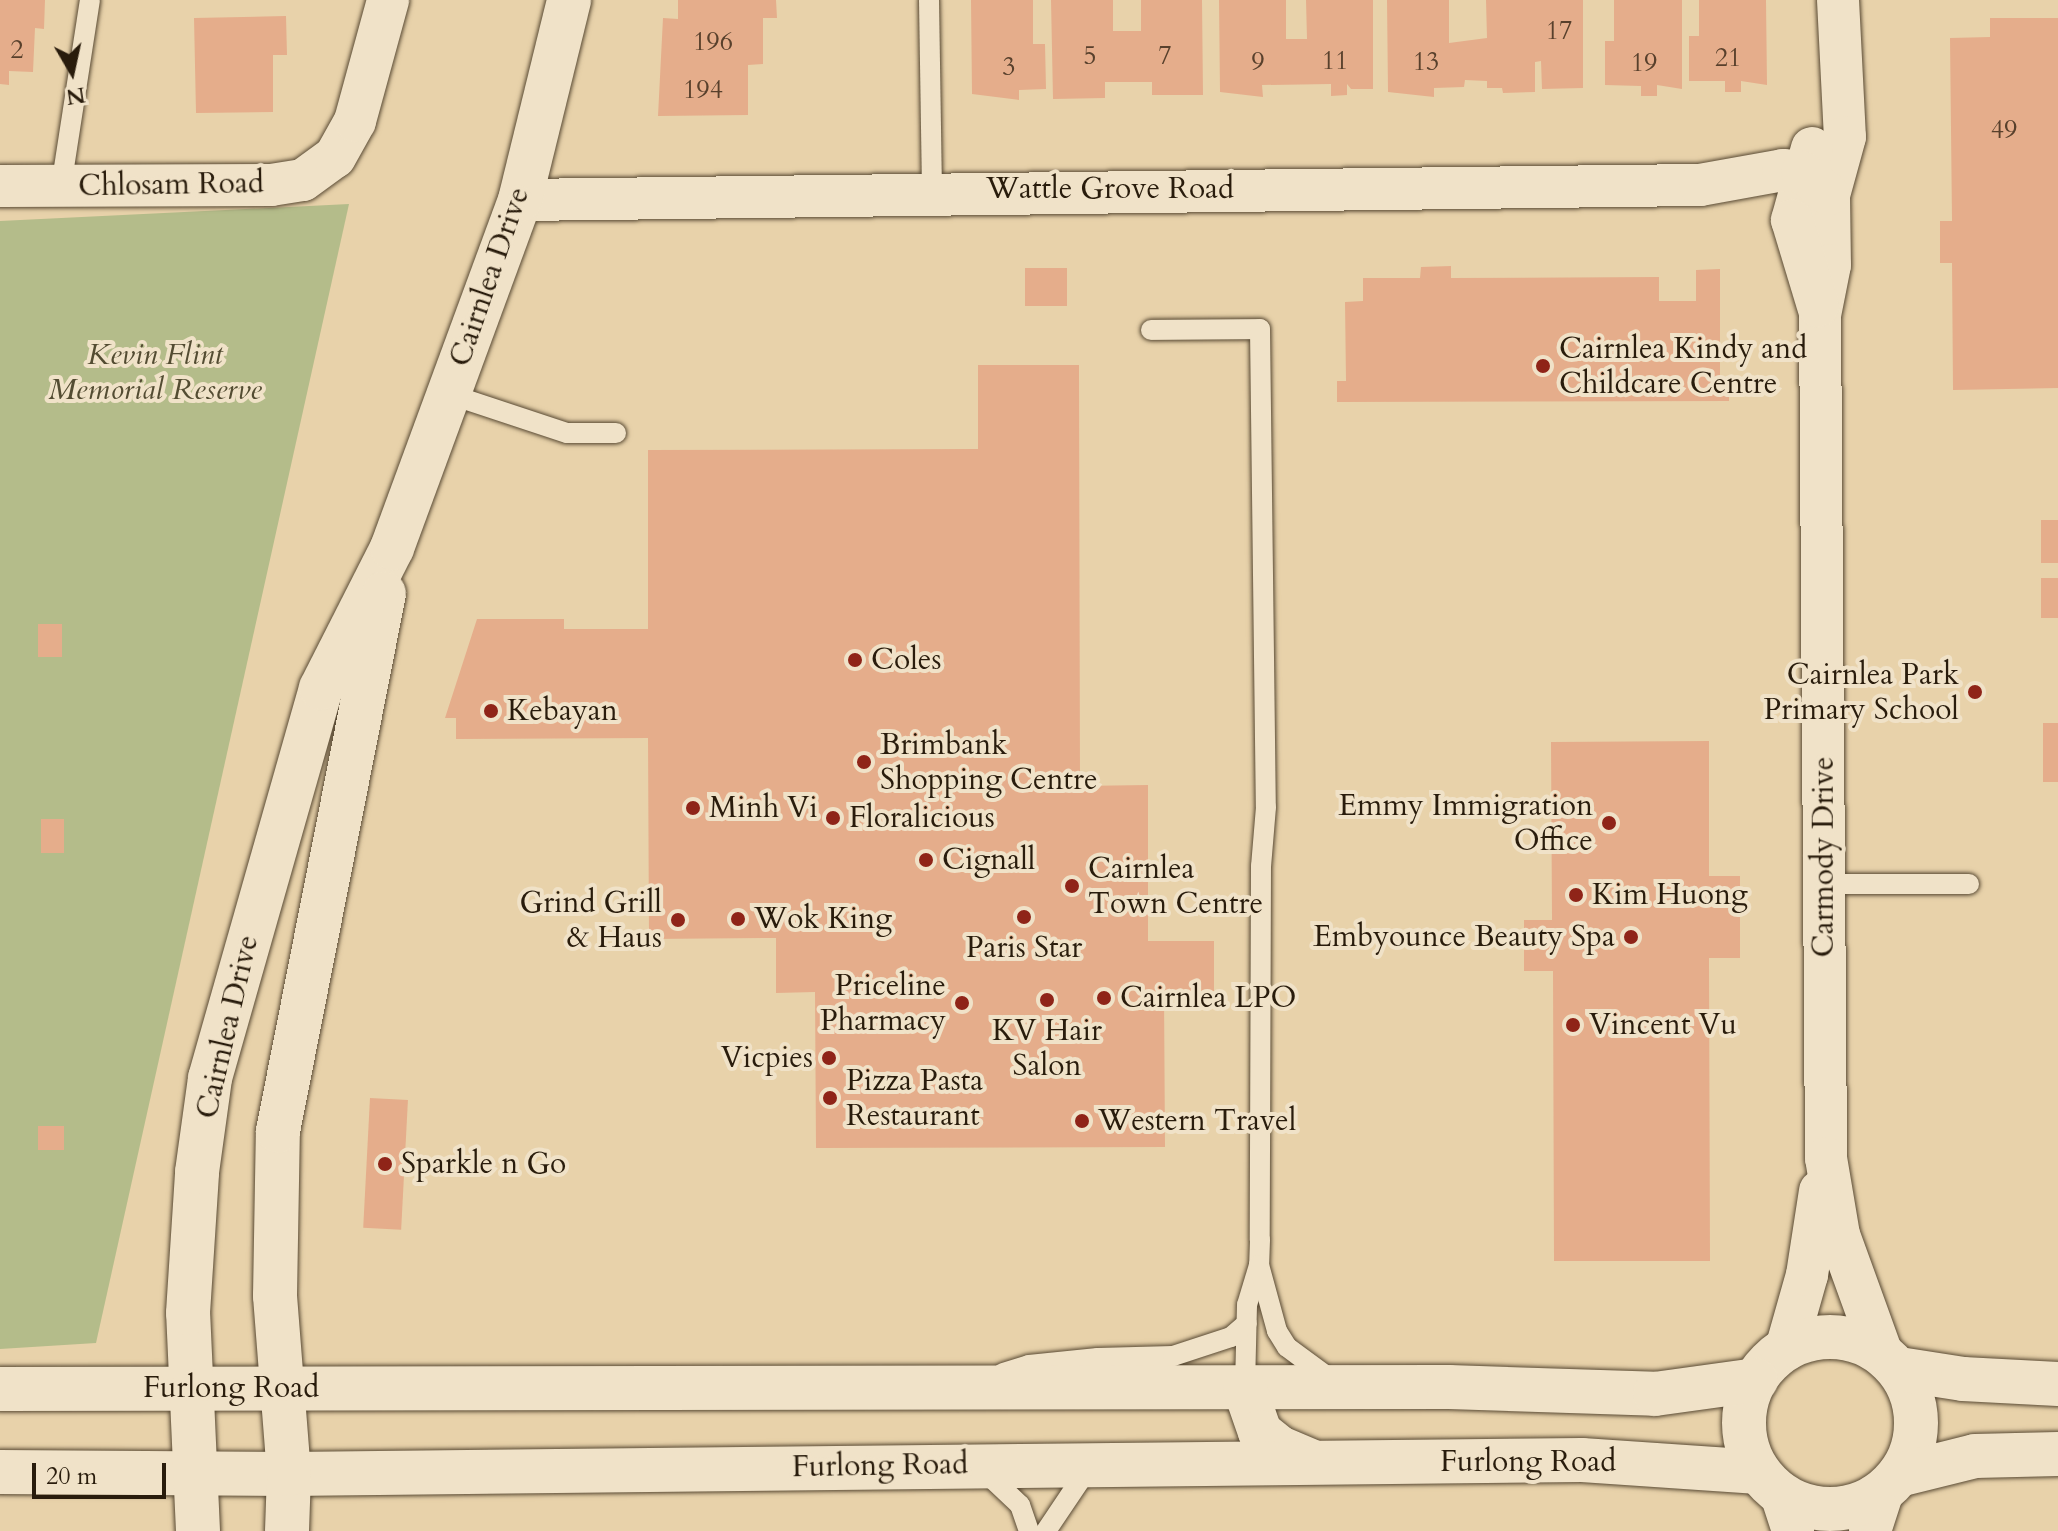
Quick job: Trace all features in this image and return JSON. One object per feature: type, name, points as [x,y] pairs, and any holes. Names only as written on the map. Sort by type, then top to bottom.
[{"type":"main road","name":"Cairnlea Drive","points":[[198,1531],[188,1313],[197,1172],[210,1078],[321,688],[392,548],[520,200],[569,0]]},
{"type":"main road","name":"Cairnlea Drive","points":[[287,1531],[289,1474],[275,1296],[278,1131],[310,950],[367,697],[392,548]]},
{"type":"main road","points":[[2058,1384],[1963,1379],[1890,1361],[1835,1336],[1786,1349],[1756,1380],[1744,1426],[1778,1499],[1833,1509],[1884,1499],[1975,1456],[2058,1454]]},
{"type":"main road","points":[[1884,1499],[1913,1450],[1917,1422],[1912,1394],[1890,1361]]},
{"type":"main road","name":"Furlong Road","points":[[0,1389],[281,1386],[1345,1387],[1552,1388],[1655,1394],[1756,1380]]},
{"type":"main road","points":[[1245,1389],[1260,1432],[1280,1448],[1315,1462]]},
{"type":"main road","name":"Furlong Road","points":[[0,1472],[289,1474],[1582,1460],[1778,1499]]},
{"type":"street","name":"Chlosam Road","points":[[0,186],[271,185],[303,180],[335,157],[355,121],[388,0]]},
{"type":"street","name":"Carmody Drive","points":[[1838,0],[1839,76],[1808,190],[1792,220],[1820,315],[1826,1158],[1839,1235],[1890,1361]]},
{"type":"street","name":"Wattle Grove Road","points":[[520,200],[932,190],[1700,185],[1808,190]]},
{"type":"street","name":"Carmody Drive","points":[[1786,1349],[1807,1275],[1826,1158]]},
{"type":"lane","points":[[61,187],[90,0]]},
{"type":"lane","points":[[929,0],[932,190]]},
{"type":"lane","points":[[1151,330],[1260,329],[1266,807],[1261,866],[1259,1265],[1247,1323],[1245,1389]]},
{"type":"lane","points":[[449,394],[567,433],[616,433]]},
{"type":"lane","points":[[1824,884],[1969,884]]},
{"type":"lane","points":[[1259,1265],[1277,1331],[1287,1347],[1345,1387]]},
{"type":"lane","points":[[953,1389],[1029,1365],[1198,1351],[1247,1323]]},
{"type":"lane","points":[[1046,1531],[1092,1464]]},
{"type":"lane","points":[[976,1465],[1020,1505],[1029,1531]]},
{"type":"green space","name":"Kevin Flint Memorial Reserve","points":[[349,204],[96,1343],[0,1349],[0,221]]},
{"type":"building","points":[[0,0],[45,0],[44,29],[35,28],[33,72],[9,71],[9,85],[0,84]]},
{"type":"building","points":[[678,0],[776,0],[777,18],[763,18],[763,64],[748,65],[748,115],[658,116],[663,18],[678,19]]},
{"type":"building","points":[[971,0],[1033,0],[1033,44],[1045,44],[1046,89],[1019,90],[1019,100],[972,94]]},
{"type":"building","points":[[1051,0],[1113,0],[1113,31],[1141,31],[1141,0],[1202,0],[1203,95],[1152,95],[1152,82],[1105,82],[1105,98],[1053,99]]},
{"type":"building","points":[[1219,0],[1286,0],[1286,39],[1307,39],[1306,0],[1373,0],[1373,89],[1351,89],[1347,84],[1347,95],[1331,96],[1331,84],[1262,85],[1263,97],[1220,92]]},
{"type":"building","points":[[1387,0],[1449,0],[1449,43],[1487,38],[1486,0],[1583,0],[1583,88],[1542,89],[1541,61],[1535,62],[1535,92],[1503,93],[1502,88],[1487,88],[1487,81],[1465,80],[1464,87],[1434,88],[1434,97],[1388,92]]},
{"type":"building","points":[[1614,0],[1682,0],[1682,89],[1657,85],[1657,96],[1641,96],[1641,86],[1605,85],[1605,41],[1614,41]]},
{"type":"building","points":[[1699,0],[1766,0],[1767,85],[1741,81],[1741,92],[1725,92],[1725,81],[1689,81],[1689,36],[1699,36]]},
{"type":"building","points":[[286,16],[287,55],[273,55],[273,112],[196,113],[194,18]]},
{"type":"building","points":[[1990,18],[2058,18],[2058,388],[1953,390],[1952,263],[1940,263],[1940,221],[1952,221],[1950,38],[1990,37]]},
{"type":"building","points":[[1451,266],[1451,278],[1659,277],[1659,301],[1696,301],[1696,270],[1720,269],[1720,380],[1729,380],[1729,401],[1337,402],[1337,381],[1346,381],[1345,302],[1363,301],[1363,278],[1420,278],[1421,267]]},
{"type":"building","points":[[1025,268],[1067,268],[1067,306],[1025,306]]},
{"type":"building","name":"Brimbank Shopping Centre","points":[[978,365],[1079,365],[1080,786],[1148,785],[1148,941],[1214,941],[1214,991],[1164,992],[1165,1147],[816,1148],[815,992],[776,993],[776,938],[649,939],[648,738],[456,739],[456,718],[445,718],[477,619],[564,619],[564,629],[648,629],[648,450],[978,449]]},
{"type":"building","points":[[2041,520],[2058,520],[2058,563],[2041,563]]},
{"type":"building","points":[[2041,578],[2058,578],[2058,618],[2041,618]]},
{"type":"building","points":[[38,624],[62,624],[62,657],[38,657]]},
{"type":"building","points":[[2043,723],[2058,723],[2058,782],[2043,782]]},
{"type":"building","points":[[1709,741],[1709,876],[1740,876],[1740,958],[1709,958],[1710,1261],[1554,1261],[1553,971],[1524,971],[1524,920],[1552,920],[1551,742]]},
{"type":"building","points":[[41,819],[64,819],[64,853],[41,853]]},
{"type":"building","name":"Sparkle n Go","points":[[370,1098],[408,1100],[401,1230],[363,1228]]},
{"type":"building","points":[[38,1126],[64,1126],[64,1150],[38,1150]]},
{"type":"place","name":"Cairnlea Kindy and Childcare Centre","points":[[1543,366]]},
{"type":"place","name":"Coles","points":[[855,660]]},
{"type":"place","name":"Cairnlea Park Primary School","points":[[1975,692]]},
{"type":"place","name":"Kebayan","points":[[491,711]]},
{"type":"place","name":"Brimbank Shopping Centre","points":[[864,762]]},
{"type":"place","name":"Minh Vi","points":[[693,808]]},
{"type":"place","name":"Floralicious","points":[[833,818]]},
{"type":"place","name":"Emmy Immigration Office","points":[[1609,823]]},
{"type":"place","name":"Cignall","points":[[926,860]]},
{"type":"place","name":"Cairnlea Town Centre","points":[[1072,886]]},
{"type":"place","name":"Kim Huong","points":[[1576,895]]},
{"type":"place","name":"Paris Star","points":[[1024,917]]},
{"type":"place","name":"Wok King","points":[[738,919]]},
{"type":"place","name":"Grind Grill & Haus","points":[[678,920]]},
{"type":"place","name":"Embyounce Beauty Spa","points":[[1631,937]]},
{"type":"place","name":"Cairnlea LPO","points":[[1104,998]]},
{"type":"place","name":"KV Hair Salon","points":[[1047,1000]]},
{"type":"place","name":"Priceline Pharmacy","points":[[962,1003]]},
{"type":"place","name":"Vincent Vu","points":[[1573,1025]]},
{"type":"place","name":"Vicpies","points":[[829,1058]]},
{"type":"place","name":"Pizza Pasta Restaurant","points":[[830,1098]]},
{"type":"place","name":"Western Travel","points":[[1082,1121]]},
{"type":"place","name":"Sparkle n Go","points":[[385,1164]]}]
